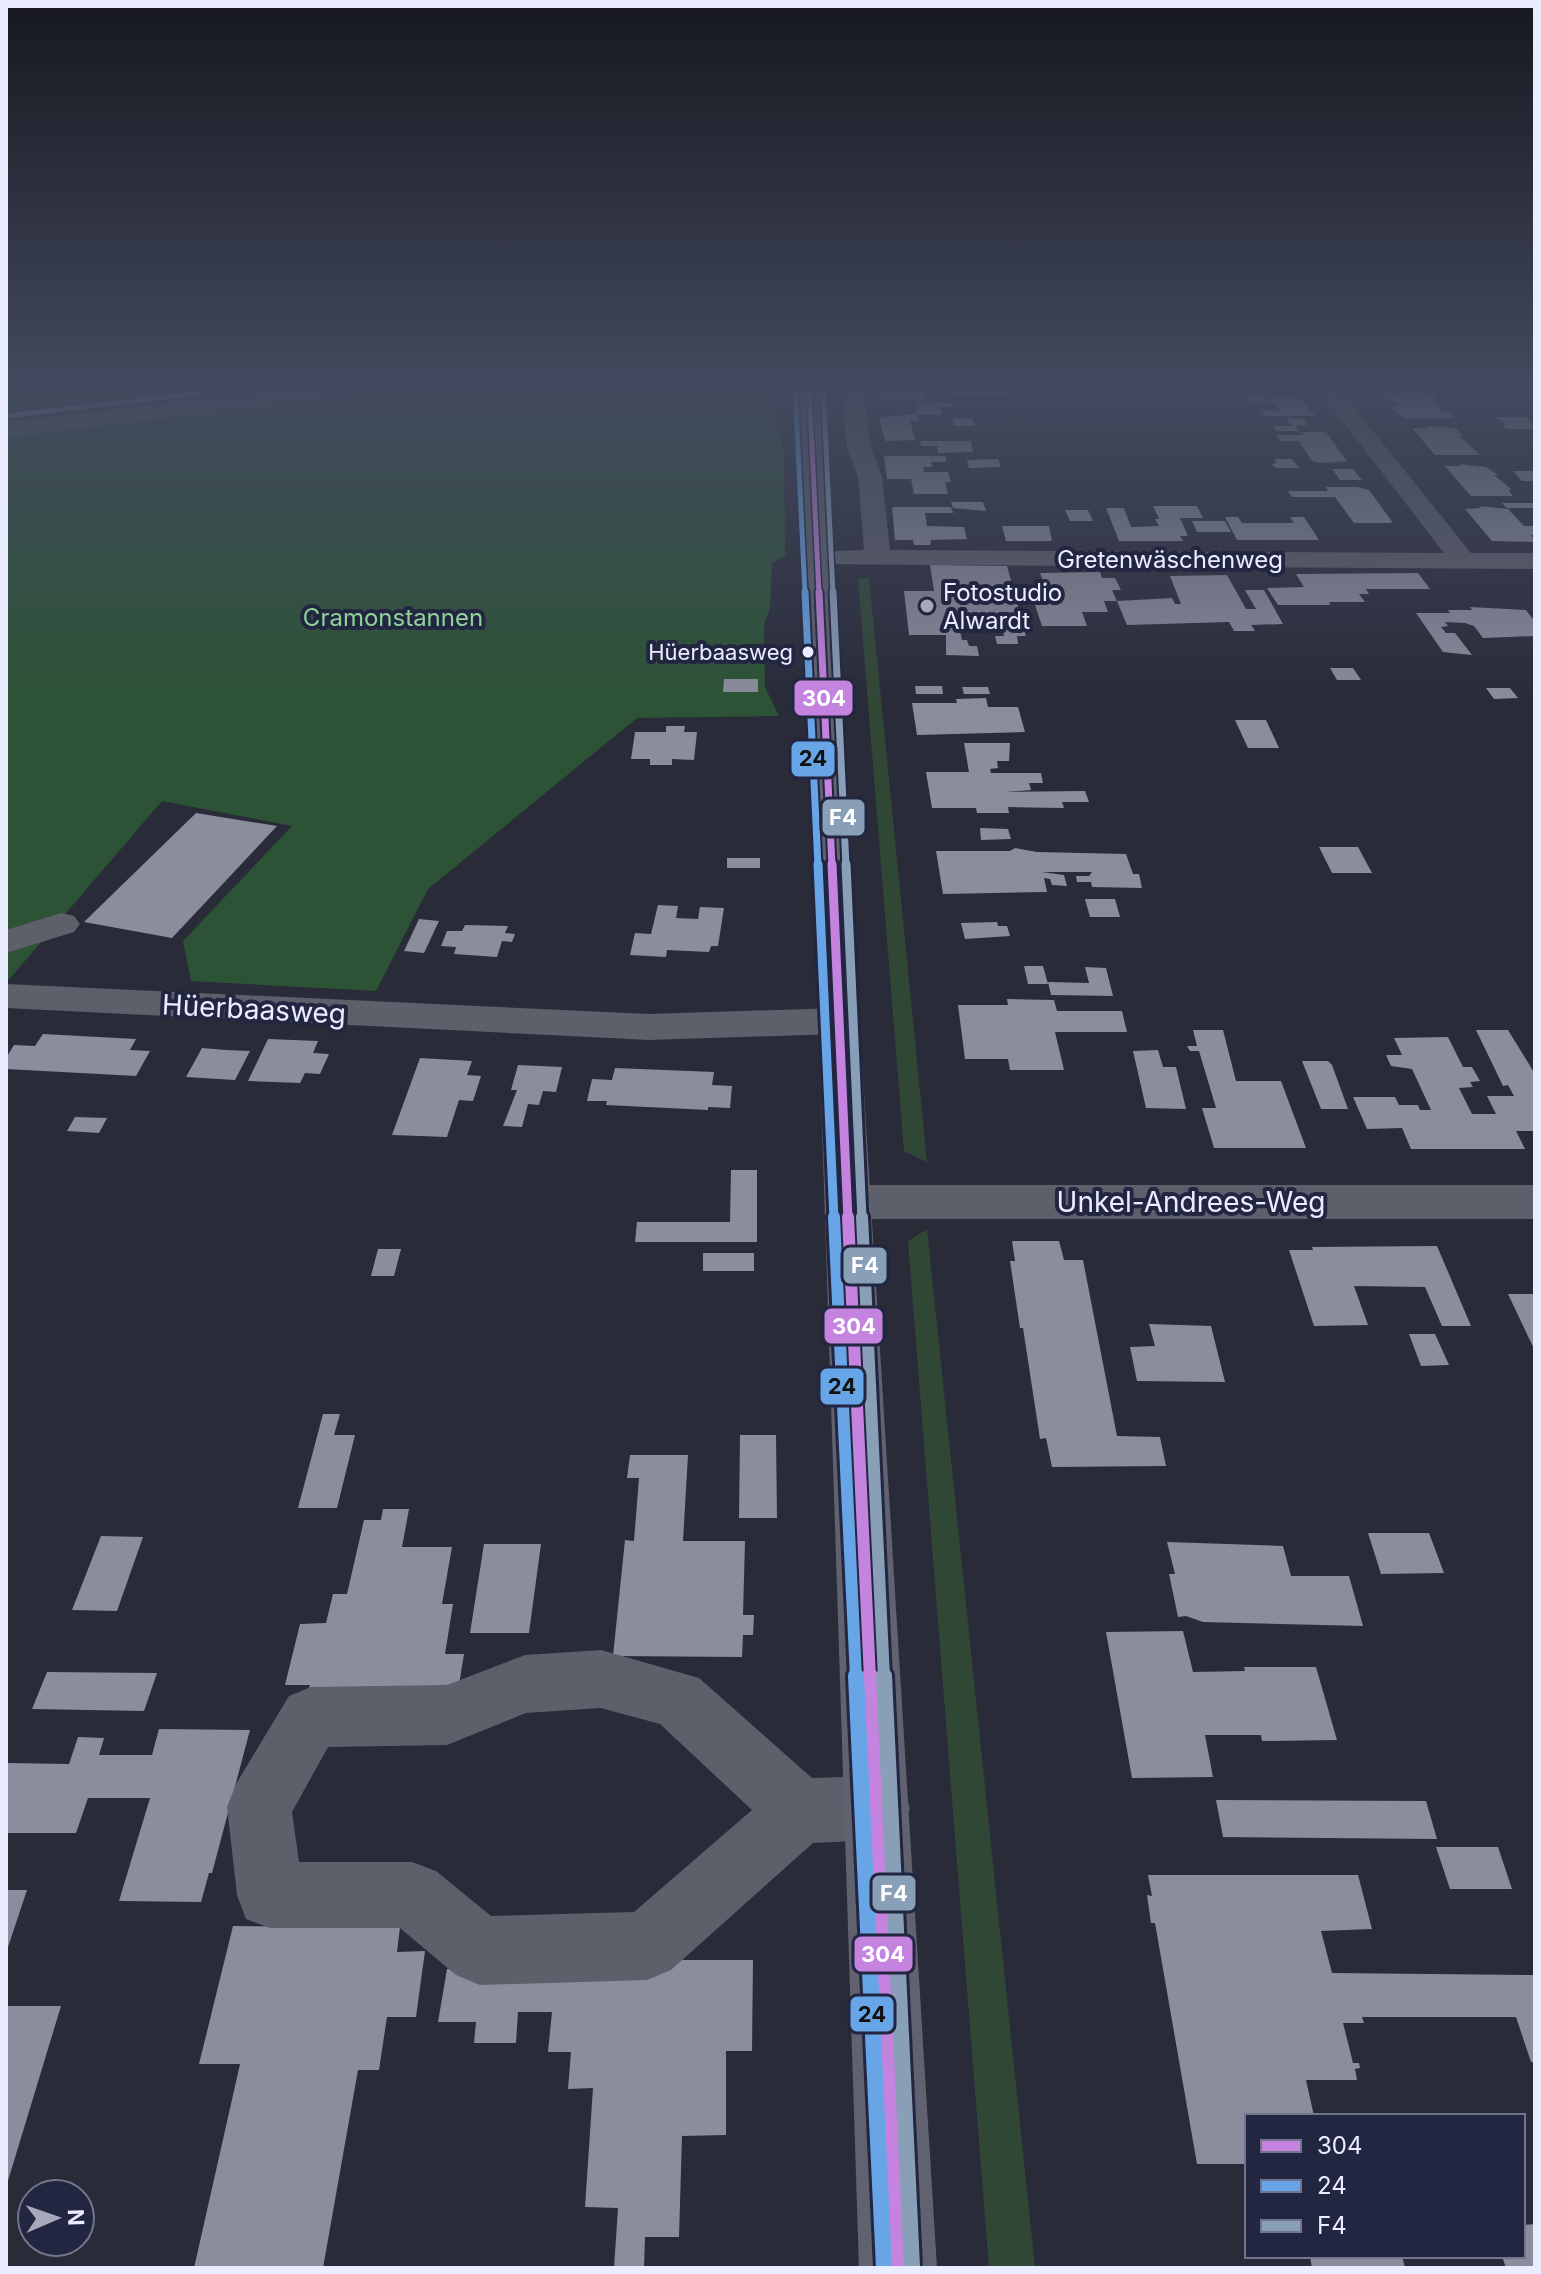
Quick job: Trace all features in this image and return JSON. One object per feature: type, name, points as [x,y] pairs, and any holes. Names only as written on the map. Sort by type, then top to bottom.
[{"type":"main road","points":[[814,490],[898,2268]]},
{"type":"street","points":[[871,490],[878,557]]},
{"type":"street","points":[[1408,490],[1464,561]]},
{"type":"street","name":"Gretenwäschenweg","points":[[817,558],[1464,561],[1531,565]]},
{"type":"street","points":[[6,942],[61,924]]},
{"type":"street","name":"Hüerbaasweg","points":[[6,996],[649,1027],[838,1021]]},
{"type":"street","name":"Unkel-Andrees-Weg","points":[[847,1202],[1535,1202]]},
{"type":"street","points":[[800,1811],[677,1699],[601,1679],[525,1684],[447,1715],[311,1717],[259,1807],[270,1895],[412,1895],[480,1951],[647,1946],[800,1811],[878,1808]]},
{"type":"green space","name":"Cramonstannen","points":[[6,490],[784,490],[785,556],[772,563],[770,609],[764,624],[765,687],[779,716],[637,718],[428,889],[376,991],[191,981],[183,941],[292,826],[162,801],[6,983]]},
{"type":"green space","points":[[869,578],[927,1162],[904,1151],[858,579]]},
{"type":"green space","points":[[927,1229],[1035,2268],[989,2268],[908,1241]]},
{"type":"building","points":[[913,490],[947,490],[948,494],[914,494]]},
{"type":"building","points":[[1369,490],[1393,523],[1354,523],[1335,497],[1292,497],[1288,491]]},
{"type":"building","points":[[1466,490],[1508,490],[1513,496],[1471,496]]},
{"type":"building","points":[[951,502],[983,502],[986,511],[953,508]]},
{"type":"building","points":[[1502,503],[1535,503],[1535,508],[1507,508]]},
{"type":"building","points":[[1153,506],[1197,506],[1203,518],[1180,518],[1188,536],[1180,536],[1183,541],[1119,541],[1106,508],[1124,508],[1131,527],[1159,526]]},
{"type":"building","points":[[1479,506],[1508,509],[1524,526],[1535,526],[1535,535],[1531,535],[1535,542],[1492,541],[1465,509],[1481,508]]},
{"type":"building","points":[[892,507],[951,507],[953,513],[925,513],[927,526],[964,527],[967,539],[931,540],[930,545],[914,545],[913,540],[895,540]]},
{"type":"building","points":[[1065,510],[1088,510],[1093,521],[1070,521]]},
{"type":"building","points":[[1225,517],[1238,517],[1242,523],[1294,523],[1290,517],[1304,517],[1319,540],[1237,540]]},
{"type":"building","points":[[1192,521],[1225,521],[1231,532],[1197,532]]},
{"type":"building","points":[[1002,526],[1049,526],[1052,541],[1006,541]]},
{"type":"building","points":[[930,565],[1007,566],[1026,636],[1017,636],[1018,644],[997,644],[995,636],[1004,636],[1001,622],[990,621],[991,628],[984,628],[985,631],[960,631],[962,640],[967,640],[969,646],[977,646],[979,656],[946,655],[946,635],[909,635],[904,591],[934,591]]},
{"type":"building","points":[[1100,572],[1102,578],[1115,578],[1121,590],[1112,590],[1117,601],[1104,601],[1108,612],[1082,612],[1087,626],[1042,626],[1033,599],[1050,599],[1040,573]]},
{"type":"building","points":[[1418,573],[1430,589],[1366,589],[1369,594],[1359,594],[1365,602],[1278,605],[1267,588],[1304,587],[1296,574]]},
{"type":"building","points":[[1227,575],[1246,609],[1256,609],[1245,590],[1264,590],[1283,624],[1251,625],[1255,631],[1234,631],[1229,622],[1127,625],[1117,601],[1172,598],[1175,604],[1181,604],[1170,576]]},
{"type":"building","points":[[1470,607],[1526,610],[1535,622],[1535,636],[1483,638],[1474,626],[1445,622],[1448,626],[1441,627],[1446,633],[1455,633],[1472,655],[1443,652],[1416,613],[1450,613],[1448,610],[1472,610]]},
{"type":"building","points":[[1330,668],[1353,668],[1361,680],[1337,680]]},
{"type":"building","points":[[724,679],[758,679],[758,692],[723,692]]},
{"type":"building","points":[[915,686],[942,686],[943,694],[916,694]]},
{"type":"building","points":[[962,687],[988,687],[990,694],[964,694]]},
{"type":"building","points":[[1486,688],[1510,688],[1518,698],[1494,699]]},
{"type":"building","points":[[986,698],[988,707],[1018,707],[1025,732],[917,735],[912,703],[957,703],[956,699]]},
{"type":"building","points":[[1235,720],[1266,720],[1279,748],[1248,748]]},
{"type":"building","points":[[666,726],[685,726],[684,732],[697,732],[694,760],[672,759],[672,765],[650,765],[650,759],[631,759],[635,732],[666,732]]},
{"type":"building","points":[[964,743],[1010,743],[1009,761],[997,761],[998,768],[990,769],[991,773],[1041,773],[1043,783],[1029,783],[1031,790],[1005,792],[1085,791],[1089,802],[1062,802],[1064,808],[1008,807],[1009,813],[977,813],[976,808],[932,808],[926,772],[969,772]]},
{"type":"building","points":[[196,813],[277,826],[172,938],[84,922]]},
{"type":"building","points":[[980,828],[1008,829],[1011,839],[981,840]]},
{"type":"building","points":[[1319,847],[1358,847],[1372,873],[1332,873]]},
{"type":"building","points":[[1015,848],[1037,852],[1126,854],[1133,874],[1139,874],[1142,888],[1092,887],[1091,882],[1077,882],[1076,876],[1089,876],[1092,872],[1042,872],[1064,875],[1067,886],[1052,885],[1050,879],[1044,878],[1047,892],[943,894],[936,851],[1010,851]]},
{"type":"building","points":[[727,858],[760,858],[760,868],[727,868]]},
{"type":"building","points":[[1085,899],[1115,899],[1120,917],[1090,917]]},
{"type":"building","points":[[658,905],[678,906],[676,918],[698,919],[700,907],[724,908],[718,946],[711,946],[709,952],[667,950],[666,957],[630,955],[635,933],[651,934]]},
{"type":"building","points":[[419,919],[439,921],[424,953],[404,951]]},
{"type":"building","points":[[997,922],[998,926],[1007,926],[1010,936],[965,939],[961,923]]},
{"type":"building","points":[[465,925],[508,926],[505,933],[515,934],[512,942],[502,941],[497,957],[454,954],[456,947],[441,946],[447,931],[462,931]]},
{"type":"building","points":[[1024,966],[1043,966],[1048,984],[1028,984]]},
{"type":"building","points":[[1085,967],[1106,968],[1113,996],[1051,995],[1048,982],[1089,983]]},
{"type":"building","points":[[1007,999],[1054,1000],[1057,1011],[1122,1011],[1127,1032],[1055,1032],[1064,1070],[1010,1070],[1008,1059],[965,1059],[958,1005],[1008,1005]]},
{"type":"building","points":[[1193,1030],[1223,1030],[1236,1081],[1281,1081],[1306,1148],[1214,1148],[1202,1108],[1216,1108],[1199,1051],[1190,1051],[1187,1046],[1197,1046]]},
{"type":"building","points":[[1476,1030],[1508,1030],[1535,1074],[1535,1131],[1516,1131],[1525,1149],[1411,1149],[1402,1128],[1367,1129],[1353,1097],[1395,1097],[1399,1105],[1418,1105],[1420,1110],[1431,1110],[1412,1069],[1391,1066],[1386,1055],[1402,1055],[1394,1038],[1448,1037],[1463,1067],[1472,1067],[1480,1081],[1470,1082],[1473,1087],[1459,1088],[1472,1114],[1496,1114],[1487,1096],[1514,1096],[1508,1085],[1503,1086]]},
{"type":"building","points":[[43,1034],[136,1039],[130,1050],[150,1051],[136,1076],[6,1069],[6,1058],[14,1045],[35,1046]]},
{"type":"building","points":[[268,1039],[318,1041],[313,1053],[329,1054],[320,1074],[305,1073],[300,1083],[248,1081]]},
{"type":"building","points":[[202,1048],[250,1051],[235,1080],[186,1077]]},
{"type":"building","points":[[1158,1050],[1163,1067],[1176,1067],[1186,1109],[1146,1108],[1133,1051]]},
{"type":"building","points":[[420,1058],[472,1061],[467,1075],[481,1076],[473,1101],[459,1100],[447,1137],[392,1135]]},
{"type":"building","points":[[1302,1061],[1328,1061],[1332,1065],[1348,1109],[1321,1109]]},
{"type":"building","points":[[518,1065],[562,1067],[556,1092],[543,1091],[539,1105],[528,1104],[522,1127],[503,1126],[517,1090],[511,1090]]},
{"type":"building","points":[[615,1068],[714,1072],[712,1085],[732,1086],[730,1108],[708,1107],[708,1110],[606,1105],[607,1101],[587,1101],[592,1079],[612,1080]]},
{"type":"building","points":[[75,1117],[107,1118],[99,1133],[67,1131]]},
{"type":"building","points":[[731,1170],[757,1170],[757,1242],[635,1242],[637,1222],[730,1222]]},
{"type":"building","points":[[1012,1241],[1059,1241],[1064,1260],[1083,1260],[1117,1436],[1160,1437],[1166,1466],[1052,1467],[1046,1438],[1040,1439],[1023,1328],[1020,1328],[1010,1261],[1015,1261]]},
{"type":"building","points":[[1437,1246],[1471,1326],[1442,1326],[1425,1287],[1354,1286],[1368,1325],[1314,1326],[1289,1250],[1313,1250],[1312,1247]]},
{"type":"building","points":[[378,1249],[401,1249],[394,1276],[371,1276]]},
{"type":"building","points":[[703,1253],[754,1253],[754,1271],[703,1271]]},
{"type":"building","points":[[1508,1294],[1535,1294],[1535,1351]]},
{"type":"building","points":[[1149,1324],[1211,1326],[1225,1382],[1137,1381],[1130,1347],[1155,1346]]},
{"type":"building","points":[[1409,1334],[1435,1334],[1449,1365],[1421,1366]]},
{"type":"building","points":[[323,1414],[340,1414],[334,1435],[355,1435],[337,1508],[298,1508]]},
{"type":"building","points":[[740,1435],[776,1435],[777,1518],[739,1518]]},
{"type":"building","points":[[630,1455],[688,1455],[683,1541],[745,1541],[743,1615],[754,1615],[753,1635],[743,1635],[742,1657],[613,1656],[625,1540],[634,1541],[639,1478],[627,1478]]},
{"type":"building","points":[[383,1509],[409,1509],[402,1547],[452,1547],[442,1604],[453,1604],[445,1654],[464,1654],[459,1685],[439,1685],[439,1688],[309,1688],[310,1685],[285,1685],[300,1624],[326,1623],[333,1594],[347,1594],[364,1520],[381,1520]]},
{"type":"building","points":[[1368,1533],[1429,1533],[1444,1573],[1381,1574]]},
{"type":"building","points":[[101,1536],[143,1537],[117,1611],[72,1610]]},
{"type":"building","points":[[1167,1542],[1283,1546],[1291,1576],[1349,1576],[1363,1626],[1203,1622],[1186,1616],[1178,1617],[1169,1574],[1175,1574]]},
{"type":"building","points":[[484,1544],[541,1544],[529,1633],[470,1633]]},
{"type":"building","points":[[1183,1631],[1193,1672],[1245,1671],[1244,1667],[1316,1667],[1337,1740],[1262,1741],[1261,1735],[1205,1735],[1213,1777],[1132,1778],[1106,1632]]},
{"type":"building","points":[[47,1672],[157,1673],[144,1711],[32,1709]]},
{"type":"building","points":[[159,1729],[250,1730],[212,1873],[209,1873],[201,1902],[119,1901],[150,1798],[88,1798],[76,1833],[6,1833],[6,1763],[69,1764],[78,1737],[104,1738],[99,1755],[152,1755]]},
{"type":"building","points":[[1216,1800],[1426,1801],[1437,1839],[1223,1837]]},
{"type":"building","points":[[1436,1847],[1498,1847],[1512,1889],[1450,1889]]},
{"type":"building","points":[[1148,1875],[1358,1875],[1372,1929],[1321,1931],[1332,1973],[1535,1975],[1535,2062],[1531,2062],[1516,2017],[1362,2017],[1364,2023],[1343,2023],[1353,2063],[1359,2063],[1360,2068],[1355,2069],[1357,2080],[1306,2080],[1314,2114],[1245,2114],[1245,2164],[1197,2164],[1155,1923],[1151,1923],[1147,1895],[1152,1896]]},
{"type":"building","points":[[6,1890],[27,1890],[7,1950],[6,1950]]},
{"type":"building","points":[[233,1926],[400,1927],[397,1952],[425,1951],[416,2017],[387,2017],[379,2070],[358,2070],[323,2268],[194,2268],[240,2064],[199,2064]]},
{"type":"building","points":[[556,1960],[753,1960],[752,2051],[726,2051],[726,2135],[682,2136],[679,2237],[645,2237],[644,2268],[614,2268],[618,2208],[585,2207],[593,2088],[568,2089],[571,2052],[548,2052],[552,2012],[518,2012],[516,2043],[474,2043],[476,2022],[438,2022],[447,1969],[556,1969]]},
{"type":"building","points":[[6,2006],[61,2006],[7,2184],[6,2184]]},
{"type":"building","points":[[1535,2224],[1535,2268],[1506,2268],[1503,2258],[1525,2258],[1525,2225]]},
{"type":"building","points":[[1310,2258],[1402,2258],[1405,2268],[1312,2268]]},
{"type":"transit line","name":"24","points":[[800,490],[884,2268]]},
{"type":"transit line","name":"304","points":[[814,490],[898,2268]]},
{"type":"transit line","name":"F4","points":[[828,490],[912,2267]]},
{"type":"place","name":"Fotostudio Alwardt","points":[[927,606]]},
{"type":"place","name":"Hüerbaasweg","points":[[808,652]]}]
